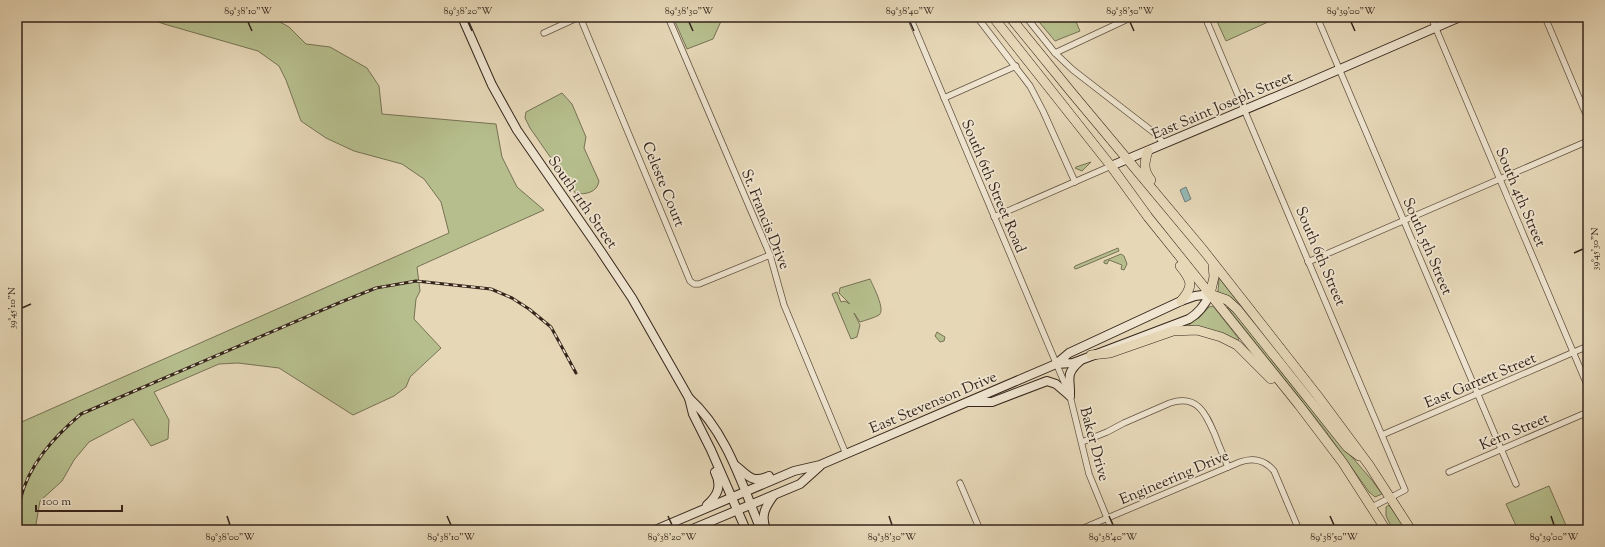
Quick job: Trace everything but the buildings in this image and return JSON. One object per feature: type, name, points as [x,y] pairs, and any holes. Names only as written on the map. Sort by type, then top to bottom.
[{"type":"main road","name":"South 11th Street","points":[[462,17],[492,85],[516,130],[632,298],[690,398],[702,410],[724,443],[761,530]]},
{"type":"main road","points":[[993,17],[1112,166],[1134,199],[1299,405],[1343,463],[1386,530]]},
{"type":"main road","points":[[1010,17],[1212,262],[1369,465],[1411,530]]},
{"type":"main road","name":"East Saint Joseph Street","points":[[1112,166],[1460,17]]},
{"type":"main road","points":[[1148,151],[1144,167],[1147,175],[1185,222],[1189,235]]},
{"type":"main road","points":[[1134,199],[1147,224],[1190,281],[1190,291],[1181,301]]},
{"type":"main road","points":[[1210,294],[1214,277],[1212,262]]},
{"type":"main road","points":[[1210,294],[1227,300],[1237,309],[1347,447],[1369,465]]},
{"type":"main road","name":"East Stevenson Drive","points":[[655,530],[794,471],[820,465],[1056,364],[1073,362],[1189,319],[1196,315],[1206,304],[1210,294],[1195,296],[1181,301],[1069,353],[1056,364]]},
{"type":"main road","points":[[1070,396],[1069,376],[1074,368],[1088,356],[1110,353],[1173,331],[1189,330],[1205,332],[1221,337],[1237,345],[1282,391],[1299,405]]},
{"type":"main road","points":[[967,402],[992,402],[1047,381],[1056,384],[1070,396]]},
{"type":"main road","name":"South 11th Street","points":[[690,398],[694,416],[746,530]]},
{"type":"main road","points":[[694,416],[693,425],[720,483],[716,495],[703,509]]},
{"type":"main road","points":[[734,465],[747,476],[758,479],[763,479],[798,464],[811,467]]},
{"type":"main road","name":"East Stevenson Drive","points":[[690,530],[800,484],[820,465]]},
{"type":"main road","points":[[766,530],[763,521],[764,511],[775,494]]},
{"type":"street","points":[[544,32],[580,17]]},
{"type":"street","name":"Celeste Court","points":[[580,17],[690,281],[694,284],[699,284],[770,254]]},
{"type":"street","name":"St. Francis Drive","points":[[668,17],[770,254],[784,305],[846,454]]},
{"type":"street","name":"South 6th Street Road","points":[[910,17],[1056,364]]},
{"type":"street","points":[[977,17],[1016,66],[1036,97],[1074,182]]},
{"type":"street","points":[[1026,17],[1055,53],[1084,79],[1157,135],[1164,144]]},
{"type":"street","points":[[1055,53],[1132,17]]},
{"type":"street","name":"South 6th Street","points":[[1205,17],[1405,490],[1372,507]]},
{"type":"street","name":"South 5th Street","points":[[1317,17],[1516,484]]},
{"type":"street","name":"South 4th Street","points":[[1431,17],[1588,387]]},
{"type":"street","points":[[1545,17],[1588,119]]},
{"type":"street","points":[[944,98],[1016,66]]},
{"type":"street","points":[[1308,262],[1588,141]]},
{"type":"street","name":"East Saint Joseph Street","points":[[994,217],[1112,166]]},
{"type":"street","name":"East Garrett Street","points":[[1382,435],[1588,346]]},
{"type":"street","name":"Baker Drive","points":[[1056,364],[1070,396],[1093,485],[1112,530]]},
{"type":"street","points":[[1082,442],[1101,435],[1170,403],[1177,401],[1188,401],[1198,406],[1207,417],[1228,467]]},
{"type":"street","name":"Kern Street","points":[[1449,472],[1588,412]]},
{"type":"street","name":"Engineering Drive","points":[[1079,530],[1245,460],[1255,459],[1266,464],[1276,474],[1299,530]]},
{"type":"street","points":[[960,482],[980,530]]},
{"type":"green space","points":[[145,17],[271,17],[289,27],[306,44],[330,47],[367,68],[379,86],[382,114],[496,124],[502,157],[517,187],[544,210],[417,267],[420,291],[416,299],[414,319],[441,348],[410,377],[406,387],[394,396],[353,415],[279,368],[238,363],[219,364],[154,392],[169,420],[168,439],[151,446],[133,419],[89,442],[74,460],[62,481],[40,501],[35,530],[17,530],[17,424],[449,233],[441,202],[424,179],[402,164],[354,151],[326,138],[301,121],[286,80],[279,66],[258,51],[164,24]]},
{"type":"green space","points":[[673,17],[721,17],[722,19],[713,39],[687,49]]},
{"type":"green space","points":[[1035,17],[1074,17],[1080,31],[1055,41]]},
{"type":"green space","points":[[1215,17],[1279,17],[1226,41]]},
{"type":"green space","points":[[562,93],[572,104],[586,137],[584,148],[599,181],[596,188],[587,193],[576,194],[530,128],[525,118],[526,112]]},
{"type":"green space","points":[[1091,162],[1082,171],[1075,168],[1076,167]]},
{"type":"green space","points":[[1118,248],[1119,251],[1076,269],[1074,268],[1075,266]]},
{"type":"green space","points":[[1121,254],[1124,256],[1127,264],[1124,270],[1121,269],[1122,265],[1109,260],[1107,264],[1104,263],[1104,261]]},
{"type":"green space","points":[[1219,278],[1255,325],[1231,298],[1218,292]]},
{"type":"green space","points":[[870,279],[880,303],[881,312],[877,316],[860,322],[854,313],[860,325],[857,337],[851,339],[832,294],[837,292],[841,302],[845,301],[850,304],[839,293],[840,288]]},
{"type":"green space","points":[[1213,306],[1239,339],[1236,342],[1190,327],[1189,323],[1199,318],[1209,307]]},
{"type":"green space","points":[[1229,306],[1382,494],[1375,497],[1369,492],[1325,430],[1227,307]]},
{"type":"green space","points":[[937,332],[945,337],[944,341],[940,342],[935,336]]},
{"type":"green space","points":[[1549,486],[1568,530],[1518,530],[1506,504]]},
{"type":"green space","points":[[1389,505],[1406,530],[1393,530],[1386,516],[1386,507]]},
{"type":"water","points":[[1186,187],[1191,199],[1185,202],[1180,190]]},
{"type":"railway","points":[[17,525],[20,501],[29,475],[52,442],[81,414],[376,288],[416,281],[491,289],[512,298],[529,309],[551,327],[576,373]]}]
